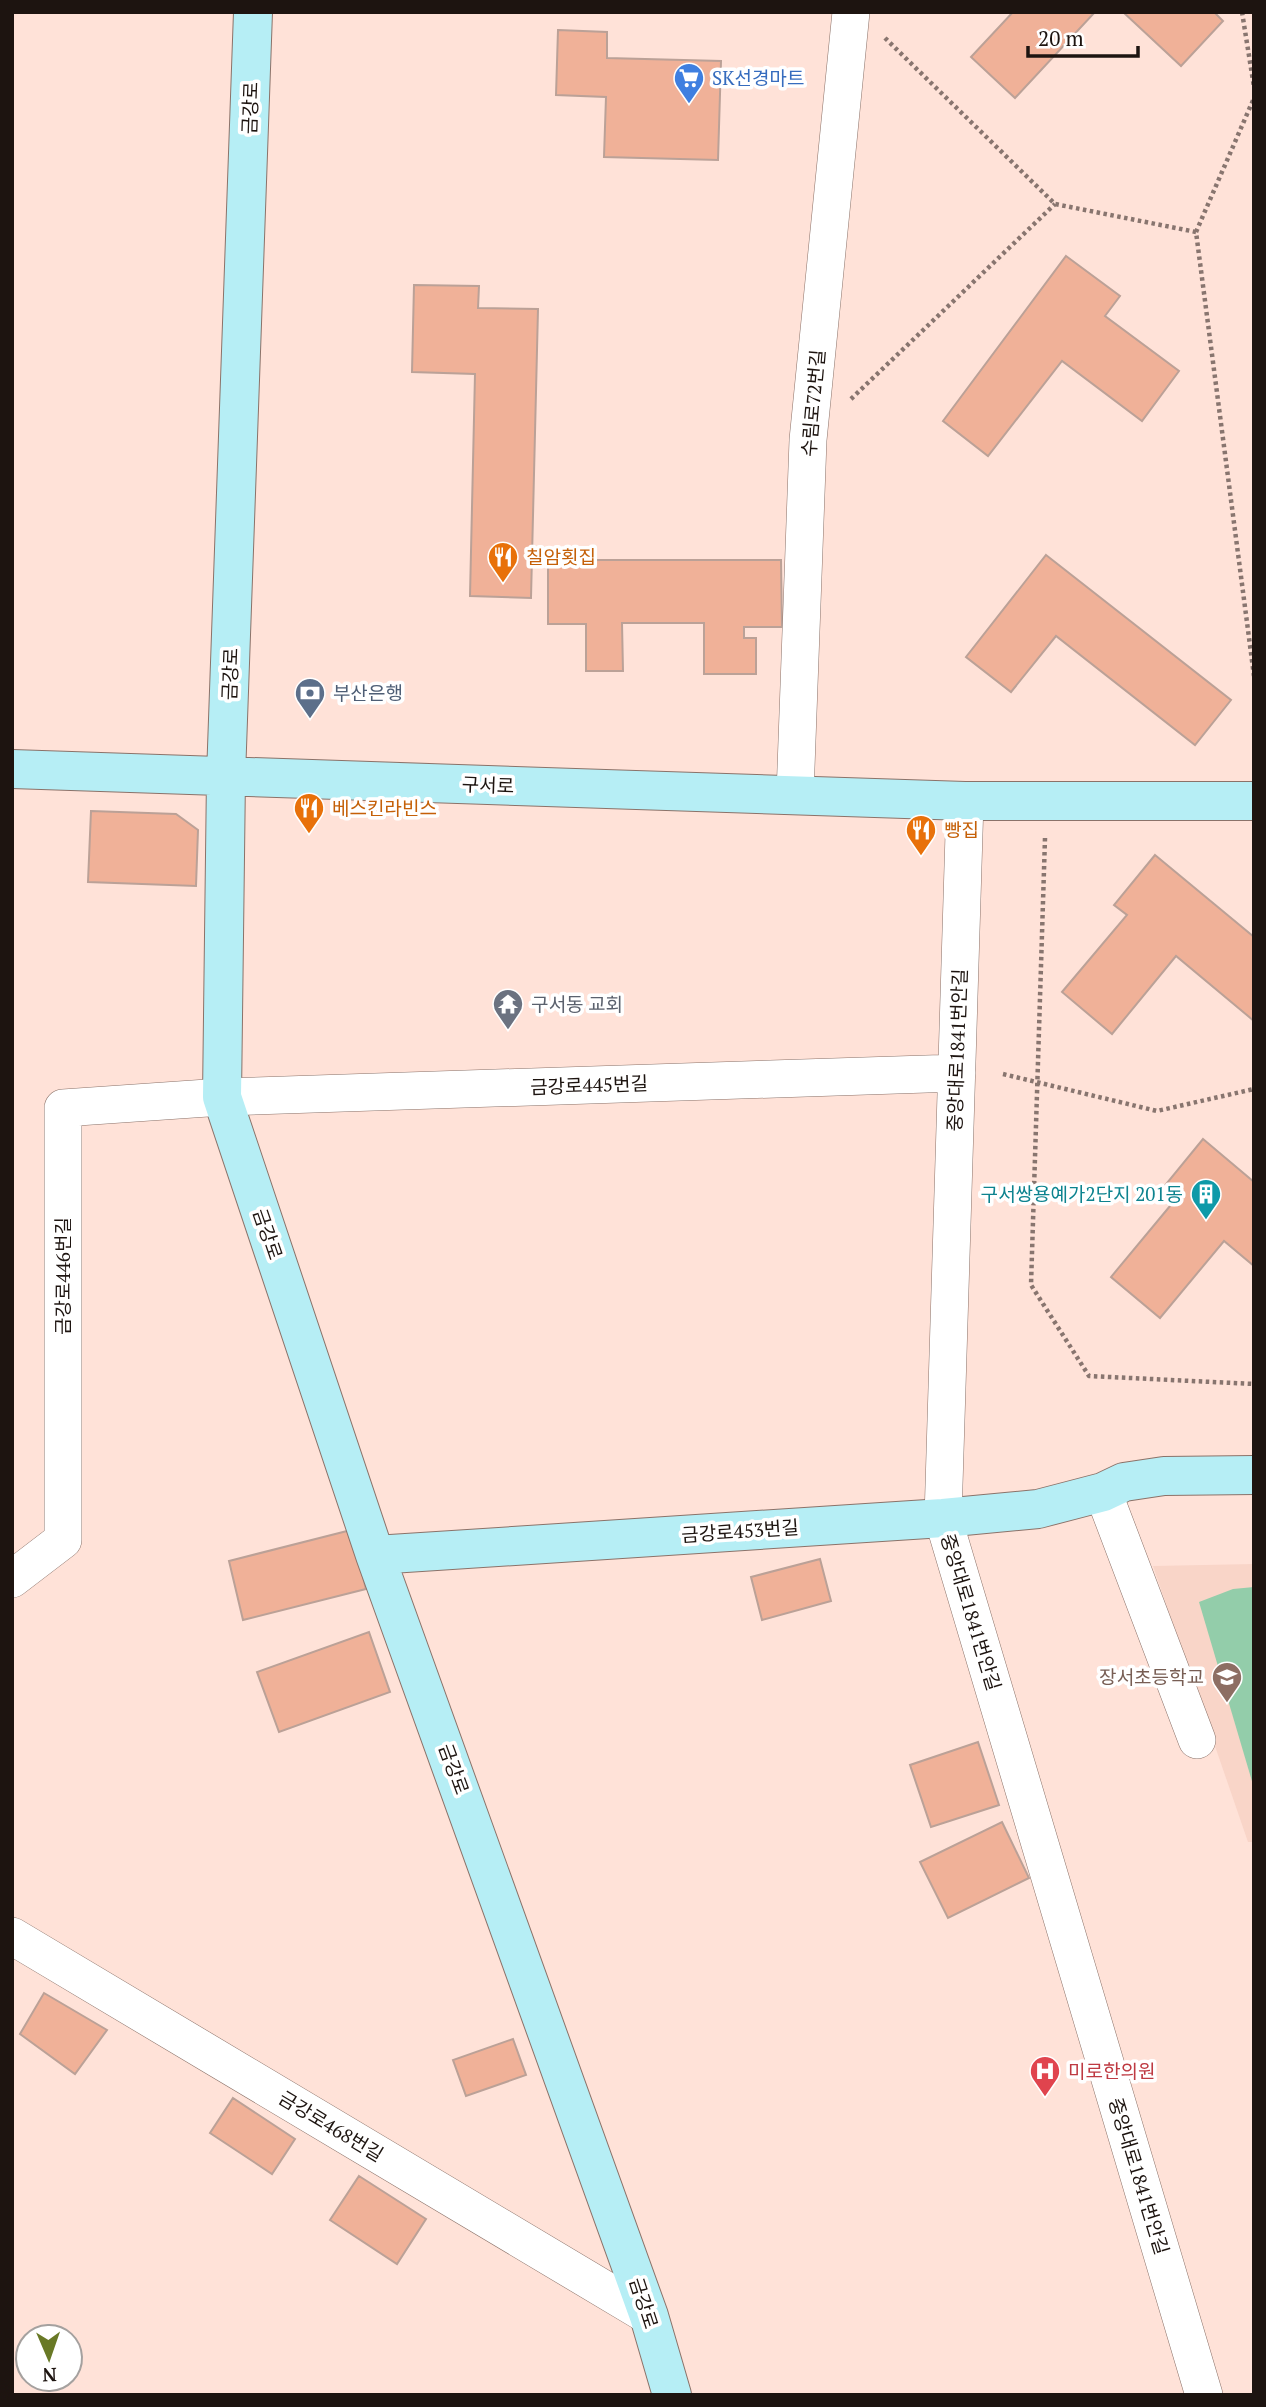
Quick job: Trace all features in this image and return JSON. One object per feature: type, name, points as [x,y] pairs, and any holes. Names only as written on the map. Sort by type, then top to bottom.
[{"type":"street","name":"금강로","points":[[253,12],[226,776],[222,1097],[375,1555],[649,2316],[671,2395]]},
{"type":"street","name":"수림로72번길","points":[[795,795],[808,440],[865,22]]},
{"type":"street","name":"구서로","points":[[12,769],[965,801],[1254,801]]},
{"type":"street","name":"중앙대로1841번안길","points":[[965,801],[943,1518],[1203,2395]]},
{"type":"street","name":"금강로445번길","points":[[222,1097],[957,1073]]},
{"type":"street","name":"금강로446번길","points":[[12,1579],[62,1540],[63,1108],[222,1097]]},
{"type":"street","name":"금강로453번길","points":[[375,1555],[943,1518],[1038,1509],[1103,1492],[1125,1482],[1164,1476],[1254,1475]]},
{"type":"street","points":[[1103,1492],[1197,1740]]},
{"type":"street","name":"금강로468번길","points":[[12,1936],[649,2316]]},
{"type":"path","points":[[1242,12],[1254,87]]},
{"type":"path","points":[[865,22],[1055,204],[1196,232]]},
{"type":"path","points":[[1254,98],[1196,232],[1254,676]]},
{"type":"path","points":[[808,440],[1055,204]]},
{"type":"path","points":[[1046,800],[1031,1285],[1089,1376],[1254,1384]]},
{"type":"path","points":[[1003,1074],[1157,1111],[1254,1089]]},
{"type":"shaded area","name":"장서초등학교","points":[[1254,1564],[1254,1842],[1248,1842],[1153,1566]]},
{"type":"green space","points":[[1254,1587],[1254,1788],[1199,1602],[1233,1589]]},
{"type":"building","points":[[1013,12],[1095,12],[1015,98],[971,57]]},
{"type":"building","points":[[1123,12],[1214,12],[1223,21],[1181,66]]},
{"type":"building","points":[[558,30],[607,32],[607,58],[721,61],[718,160],[604,157],[606,97],[556,95]]},
{"type":"building","points":[[1066,256],[1120,296],[1105,316],[1179,371],[1142,421],[1062,361],[988,456],[943,421]]},
{"type":"building","points":[[414,285],[479,286],[478,308],[538,309],[531,598],[470,596],[475,374],[412,372]]},
{"type":"building","points":[[1046,555],[1231,700],[1195,745],[1056,636],[1011,692],[966,657]]},
{"type":"building","points":[[548,560],[781,560],[782,627],[744,627],[744,638],[756,638],[756,674],[704,674],[704,623],[622,623],[623,671],[586,671],[586,624],[548,624]]},
{"type":"building","points":[[91,811],[176,814],[198,830],[196,886],[88,882]]},
{"type":"building","points":[[1155,855],[1254,937],[1254,1021],[1176,956],[1112,1034],[1062,992],[1127,915],[1114,905]]},
{"type":"building","name":"구서쌍용예가2단지 201동","points":[[1203,1139],[1254,1182],[1254,1266],[1224,1241],[1160,1318],[1111,1277],[1175,1200],[1162,1189]]},
{"type":"building","points":[[351,1530],[366,1589],[243,1620],[229,1561]]},
{"type":"building","points":[[820,1559],[831,1601],[762,1620],[751,1577]]},
{"type":"building","points":[[369,1632],[390,1692],[279,1732],[257,1672]]},
{"type":"building","points":[[978,1742],[999,1805],[931,1827],[910,1765]]},
{"type":"building","points":[[1002,1822],[1029,1878],[948,1918],[920,1862]]},
{"type":"building","points":[[44,1993],[107,2030],[75,2074],[20,2034]]},
{"type":"building","points":[[513,2039],[526,2075],[466,2096],[453,2060]]},
{"type":"building","points":[[233,2098],[295,2139],[272,2174],[210,2133]]},
{"type":"building","points":[[359,2176],[426,2219],[397,2264],[330,2220]]},
{"type":"place","name":"SK선경마트","points":[[689,105]]},
{"type":"place","name":"칠암횟집","points":[[503,584]]},
{"type":"place","name":"부산은행","points":[[310,720]]},
{"type":"place","name":"베스킨라빈스","points":[[309,835]]},
{"type":"place","name":"빵집","points":[[921,857]]},
{"type":"place","name":"구서동 교회","points":[[508,1031]]},
{"type":"place","name":"구서쌍용예가2단지 201동","points":[[1206,1221]]},
{"type":"place","name":"장서초등학교","points":[[1227,1704]]},
{"type":"place","name":"미로한의원","points":[[1045,2098]]}]
